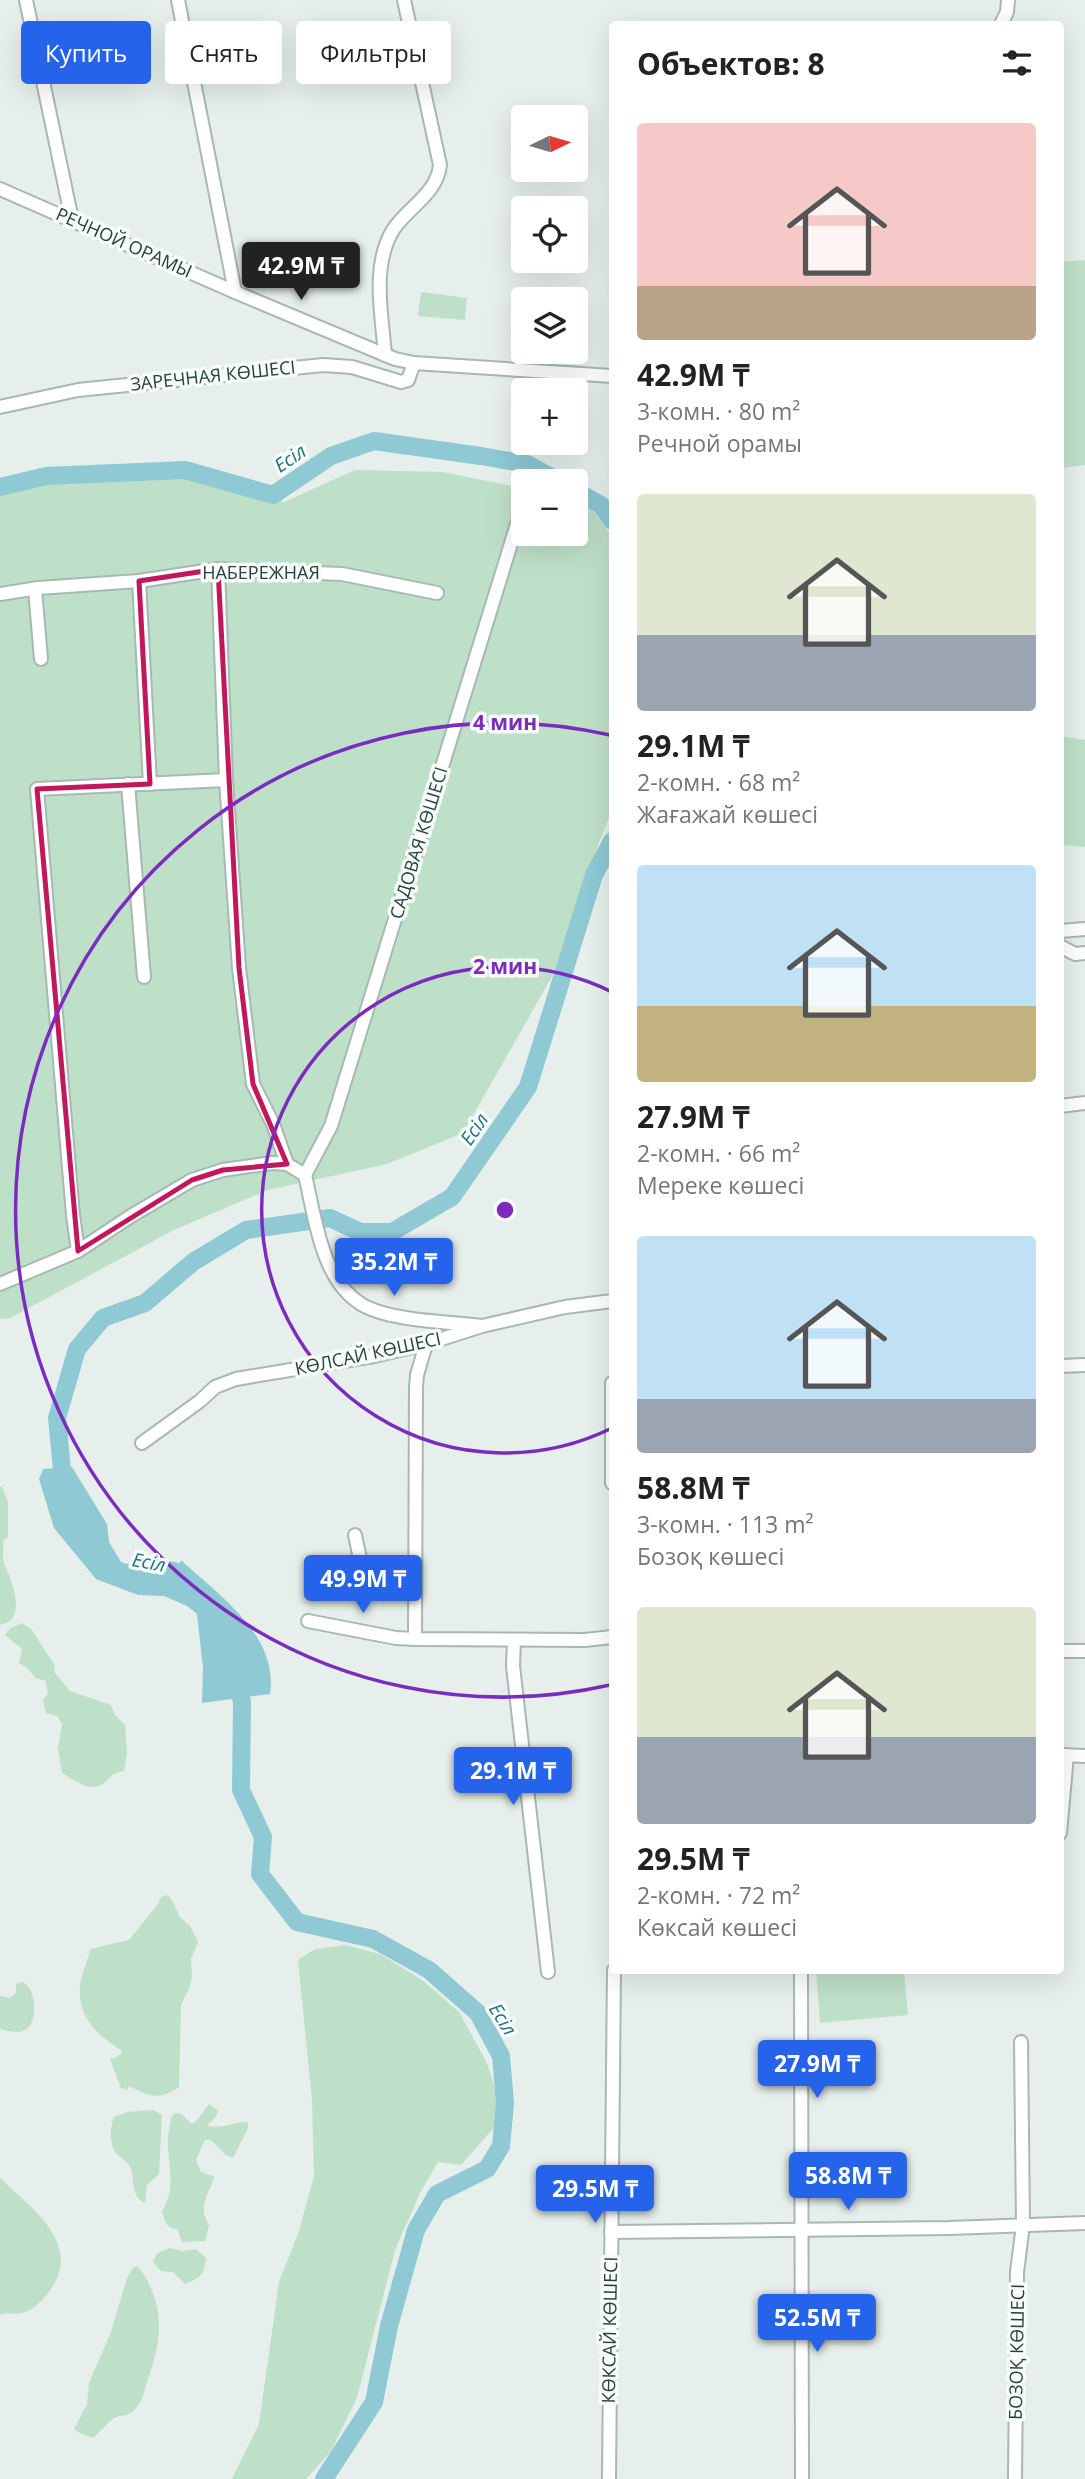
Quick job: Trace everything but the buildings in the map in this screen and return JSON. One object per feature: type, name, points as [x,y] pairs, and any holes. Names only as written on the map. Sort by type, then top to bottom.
[{"type":"street","points":[[26,0],[72,220]]},
{"type":"street","points":[[178,0],[235,292]]},
{"type":"street","points":[[386,355],[380,268],[385,248],[394,229],[439,178],[440,165],[404,0]]},
{"type":"street","points":[[1002,21],[1008,0]]},
{"type":"street","name":"РЕЧНОЙ ОРАМЫ","points":[[0,189],[386,355],[414,363],[609,376]]},
{"type":"street","name":"ЗАРЕЧНАЯ КӨШЕСІ","points":[[0,408],[78,390],[323,365],[352,367],[401,382],[408,380],[414,363]]},
{"type":"street","name":"САДОВАЯ КӨШЕСІ","points":[[305,1175],[331,1126],[511,544]]},
{"type":"street","points":[[218,569],[226,780],[239,968],[253,1084],[273,1124],[287,1164]]},
{"type":"street","name":"НАБЕРЕЖНАЯ","points":[[0,594],[139,581],[218,569],[342,574],[437,593]]},
{"type":"street","points":[[139,581],[150,783]]},
{"type":"street","points":[[35,589],[41,659]]},
{"type":"street","points":[[78,1251],[37,789],[226,780]]},
{"type":"street","points":[[128,784],[144,977]]},
{"type":"street","points":[[1064,931],[1085,929]]},
{"type":"street","points":[[1064,948],[1075,954],[1085,953]]},
{"type":"street","points":[[1064,1106],[1085,1104]]},
{"type":"street","points":[[0,1284],[78,1251],[192,1180],[223,1170],[272,1163],[287,1164],[305,1175],[321,1240],[330,1264],[343,1288],[362,1305],[397,1316],[482,1326]]},
{"type":"street","name":"КӨЛСАЙ КӨШЕСІ","points":[[142,1443],[215,1387],[236,1379],[324,1366],[426,1344],[482,1326],[565,1307],[609,1301]]},
{"type":"street","points":[[415,1639],[416,1387],[426,1344]]},
{"type":"street","points":[[1064,1366],[1085,1365]]},
{"type":"street","points":[[355,1535],[363,1573],[415,1583]]},
{"type":"street","points":[[308,1621],[415,1639],[609,1637]]},
{"type":"street","points":[[514,1640],[513,1666],[548,1972]]},
{"type":"street","points":[[1064,1651],[1085,1651]]},
{"type":"street","points":[[1064,1755],[1085,1756]]},
{"type":"street","name":"КӨКСАЙ КӨШЕСІ","points":[[609,2479],[614,1974]]},
{"type":"street","points":[[801,1974],[802,2479]]},
{"type":"street","name":"БОЗОҚ КӨШЕСІ","points":[[1015,2479],[1017,2272],[1023,2225],[1021,2042]]},
{"type":"street","points":[[611,2232],[1085,2223]]},
{"type":"highlighted area","points":[[218,569],[239,968],[253,1084],[287,1164],[223,1170],[192,1180],[78,1251],[37,789],[150,784],[139,581]]},
{"type":"green space","points":[[1085,260],[1085,465],[1064,468],[1064,262]]},
{"type":"green space","points":[[421,292],[467,298],[465,320],[418,316]]},
{"type":"green space","points":[[355,470],[443,472],[511,486],[511,546],[588,546],[588,503],[609,533],[609,818],[554,973],[463,1133],[387,1164],[268,1190],[174,1230],[10,1318],[0,1319],[0,485],[18,475],[181,472],[284,502]]},
{"type":"green space","points":[[1064,736],[1085,740],[1085,847],[1064,845]]},
{"type":"green space","points":[[0,1487],[8,1502],[8,1537],[3,1541],[3,1561],[16,1598],[16,1608],[9,1622],[0,1625]]},
{"type":"green space","points":[[22,1623],[31,1629],[54,1664],[55,1673],[70,1691],[111,1705],[115,1715],[125,1725],[127,1753],[124,1771],[113,1775],[99,1786],[88,1787],[62,1773],[58,1749],[62,1724],[57,1716],[46,1713],[43,1700],[48,1694],[45,1680],[37,1679],[19,1663],[22,1649],[5,1635],[10,1628]]},
{"type":"green space","points":[[168,1895],[198,1942],[191,1959],[192,1976],[189,1989],[181,2005],[179,2087],[166,2094],[154,2096],[129,2086],[127,2090],[121,2088],[110,2059],[119,2056],[122,2051],[97,2032],[86,2017],[80,1998],[80,1986],[90,1949],[129,1940],[161,1897]]},
{"type":"green space","points":[[345,1945],[380,1954],[422,1980],[459,2012],[487,2063],[504,2116],[461,2165],[438,2162],[420,2193],[395,2250],[357,2398],[331,2451],[306,2479],[232,2479],[259,2424],[279,2282],[299,2231],[314,2176],[312,2100],[298,1960],[315,1949]]},
{"type":"green space","points":[[816,1974],[904,1974],[908,2015],[820,2023]]},
{"type":"green space","points":[[23,1982],[28,1986],[33,1999],[32,2022],[21,2032],[0,2029],[0,1996],[10,1998],[16,1993],[16,1984]]},
{"type":"green space","points":[[209,2104],[218,2110],[209,2126],[248,2122],[248,2128],[233,2158],[226,2155],[211,2140],[205,2140],[196,2160],[201,2172],[215,2177],[204,2207],[209,2225],[205,2241],[182,2242],[177,2229],[165,2222],[162,2212],[170,2187],[168,2142],[171,2117],[180,2113],[192,2124]]},
{"type":"green space","points":[[153,2110],[162,2115],[159,2174],[147,2185],[145,2203],[135,2193],[129,2165],[114,2150],[111,2131],[114,2117],[127,2112]]},
{"type":"green space","points":[[0,2178],[49,2227],[61,2256],[59,2272],[51,2289],[38,2304],[22,2313],[0,2315]]},
{"type":"green space","points":[[170,2248],[182,2251],[196,2249],[206,2258],[201,2275],[185,2284],[173,2272],[161,2271],[153,2262],[157,2253]]},
{"type":"green space","points":[[138,2266],[147,2280],[157,2307],[157,2349],[138,2405],[130,2414],[113,2419],[93,2438],[74,2429],[87,2404],[89,2383],[111,2332],[127,2278],[133,2268]]},
{"type":"water","points":[[72,1467],[107,1524],[109,1542],[121,1562],[127,1564],[153,1558],[180,1563],[181,1560],[243,1618],[265,1653],[270,1673],[270,1694],[202,1703],[203,1668],[197,1614],[187,1606],[164,1596],[138,1595],[96,1579],[54,1528],[39,1479],[43,1469]]},
{"type":"waterway","name":"Есіл","points":[[0,487],[46,476],[185,470],[273,495],[331,456],[374,441],[481,456],[527,464],[536,469]]},
{"type":"waterway","name":"Есіл","points":[[588,498],[601,505],[609,517]]},
{"type":"waterway","name":"Есіл","points":[[64,1491],[57,1418],[77,1349],[103,1318],[145,1303],[193,1262],[246,1230],[330,1218],[360,1232],[392,1232],[452,1197],[528,1087],[594,875],[609,847]]},
{"type":"waterway","name":"Есіл","points":[[233,1676],[242,1701],[241,1790],[263,1837],[260,1874],[297,1922],[373,1939],[429,1970],[478,2013],[501,2056],[505,2103],[501,2146],[487,2169],[437,2194],[416,2230],[389,2326],[374,2402],[324,2479]]}]
